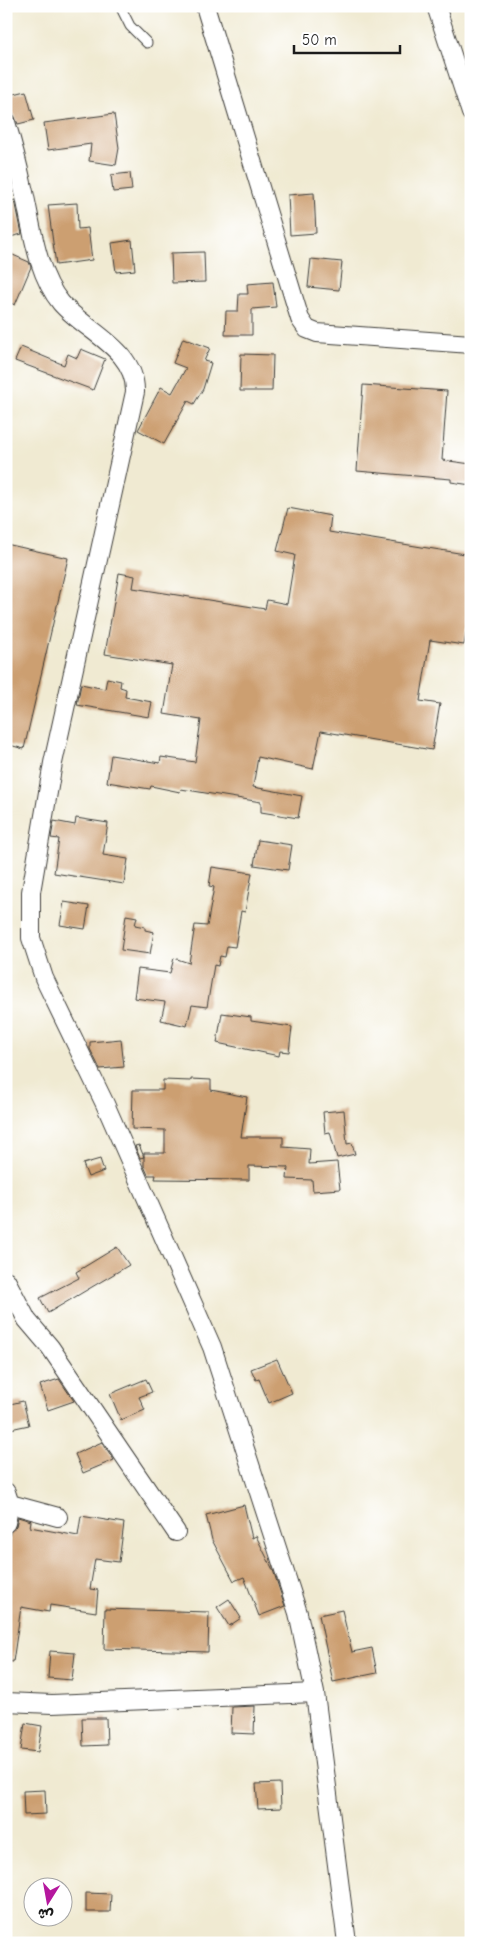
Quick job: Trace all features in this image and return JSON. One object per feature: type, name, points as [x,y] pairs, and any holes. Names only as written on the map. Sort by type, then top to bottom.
[{"type":"street","points":[[205,6],[300,319],[307,329],[317,333],[471,344]]},
{"type":"street","points":[[436,6],[471,113]]},
{"type":"street","points":[[6,122],[41,262],[50,286],[61,303],[124,357],[136,379],[136,392],[53,763],[31,892],[31,938],[44,978],[105,1104],[212,1347],[298,1613],[315,1693],[347,1943]]},
{"type":"street","points":[[6,1280],[27,1320],[50,1347],[176,1532]]},
{"type":"street","points":[[6,1523],[8,1498],[58,1517]]},
{"type":"street","points":[[6,1702],[52,1704],[315,1693]]},
{"type":"lane","points":[[120,6],[130,26],[147,43]]},
{"type":"building","points":[[26,91],[34,120],[18,124],[14,115],[8,112],[6,96]]},
{"type":"building","points":[[114,114],[119,148],[116,165],[89,161],[91,144],[48,150],[44,123]]},
{"type":"building","points":[[130,173],[132,190],[113,192],[111,175]]},
{"type":"building","points":[[314,193],[316,233],[290,235],[288,195]]},
{"type":"building","points":[[15,200],[22,234],[6,238],[6,202]]},
{"type":"building","points":[[77,203],[78,229],[88,228],[92,260],[56,265],[48,205]]},
{"type":"building","points":[[132,240],[135,270],[116,272],[112,243]]},
{"type":"building","points":[[6,252],[29,262],[31,267],[15,305],[6,301]]},
{"type":"building","points":[[204,252],[205,282],[172,283],[171,253]]},
{"type":"building","points":[[311,259],[342,262],[339,290],[308,287]]},
{"type":"building","points":[[273,282],[276,307],[252,309],[252,335],[225,335],[226,311],[238,311],[239,294],[248,294],[247,284]]},
{"type":"building","points":[[183,338],[210,348],[204,361],[211,363],[203,389],[194,404],[188,401],[164,444],[138,430],[161,387],[172,393],[186,368],[173,363]]},
{"type":"building","points":[[21,347],[64,365],[68,354],[77,358],[81,349],[105,359],[93,390],[15,361]]},
{"type":"building","points":[[241,354],[273,355],[272,391],[240,391]]},
{"type":"building","points":[[363,385],[447,391],[442,460],[471,464],[471,485],[451,482],[451,479],[357,471]]},
{"type":"building","points":[[288,508],[331,516],[329,532],[471,555],[471,619],[469,618],[464,645],[430,640],[420,701],[440,704],[432,750],[321,731],[313,769],[258,757],[253,787],[302,796],[298,818],[261,812],[261,802],[181,789],[180,792],[151,786],[150,789],[107,782],[111,755],[160,763],[161,757],[195,762],[201,720],[164,714],[172,665],[105,654],[119,573],[135,576],[133,588],[265,609],[267,600],[287,604],[295,555],[277,551]]},
{"type":"building","points":[[6,544],[68,558],[24,749],[6,744]]},
{"type":"building","points":[[107,678],[121,681],[120,687],[126,689],[125,697],[152,702],[149,717],[77,705],[81,684],[105,689]]},
{"type":"building","points":[[76,818],[108,823],[103,855],[128,859],[124,884],[54,873],[59,839],[51,838],[54,821],[75,825]]},
{"type":"building","points":[[258,840],[292,845],[288,870],[254,865]]},
{"type":"building","points":[[212,867],[252,873],[245,912],[241,911],[235,947],[227,946],[225,957],[220,956],[218,966],[214,965],[207,1007],[192,1005],[187,1026],[161,1020],[165,1002],[134,998],[138,969],[170,973],[174,958],[189,963],[195,925],[207,926],[214,887],[209,886]]},
{"type":"building","points":[[64,902],[89,906],[85,929],[60,925]]},
{"type":"building","points":[[126,915],[137,917],[135,925],[145,927],[145,930],[154,932],[150,954],[121,950]]},
{"type":"building","points":[[222,1013],[251,1017],[251,1021],[292,1027],[289,1052],[280,1051],[279,1056],[217,1043]]},
{"type":"building","points":[[121,1039],[124,1067],[100,1069],[90,1049],[90,1042]]},
{"type":"building","points":[[191,1079],[211,1080],[211,1090],[247,1097],[241,1137],[283,1137],[283,1147],[310,1149],[309,1164],[337,1162],[340,1189],[313,1191],[312,1180],[287,1179],[288,1167],[249,1166],[249,1180],[155,1179],[156,1175],[148,1175],[144,1166],[144,1153],[165,1153],[165,1130],[132,1129],[133,1090],[163,1090],[163,1080],[191,1081]]},
{"type":"building","points":[[344,1110],[347,1144],[352,1143],[355,1154],[337,1158],[330,1132],[325,1133],[323,1112]]},
{"type":"building","points":[[139,1145],[144,1157],[140,1158],[135,1146]]},
{"type":"building","points":[[100,1159],[104,1171],[88,1177],[83,1164]]},
{"type":"building","points":[[117,1247],[129,1265],[48,1313],[40,1298],[79,1278],[76,1272]]},
{"type":"building","points":[[277,1359],[292,1393],[269,1403],[259,1379],[256,1380],[251,1369]]},
{"type":"building","points":[[59,1379],[74,1401],[48,1410],[40,1385]]},
{"type":"building","points":[[146,1379],[152,1392],[139,1397],[145,1410],[121,1420],[110,1394]]},
{"type":"building","points":[[23,1401],[29,1425],[6,1430],[6,1405]]},
{"type":"building","points":[[102,1442],[114,1460],[83,1473],[75,1454]]},
{"type":"building","points":[[244,1505],[252,1538],[256,1536],[273,1570],[285,1606],[259,1616],[244,1577],[234,1581],[212,1540],[206,1515]]},
{"type":"building","points":[[81,1516],[124,1523],[119,1562],[95,1559],[90,1589],[98,1590],[96,1612],[50,1605],[49,1612],[21,1607],[13,1662],[6,1661],[6,1563],[10,1532],[16,1526],[18,1517],[31,1521],[30,1527],[78,1536]]},
{"type":"building","points":[[229,1599],[241,1618],[229,1626],[217,1607]]},
{"type":"building","points":[[105,1609],[209,1612],[208,1652],[104,1649]]},
{"type":"building","points":[[342,1610],[352,1652],[372,1648],[377,1673],[333,1682],[319,1615]]},
{"type":"building","points":[[50,1651],[75,1653],[72,1680],[48,1678]]},
{"type":"building","points":[[255,1706],[254,1734],[231,1733],[232,1707]]},
{"type":"building","points":[[82,1718],[106,1718],[107,1745],[83,1746]]},
{"type":"building","points":[[25,1723],[42,1726],[38,1752],[21,1750]]},
{"type":"building","points":[[280,1783],[281,1808],[258,1809],[256,1784]]},
{"type":"building","points":[[45,1790],[46,1814],[24,1815],[23,1791]]},
{"type":"building","points":[[86,1893],[111,1894],[110,1912],[86,1912]]}]
